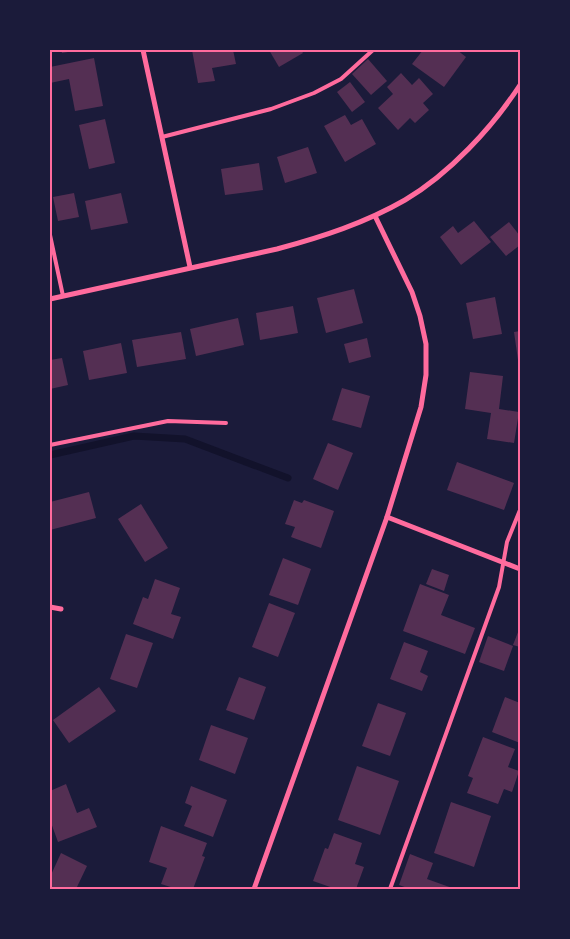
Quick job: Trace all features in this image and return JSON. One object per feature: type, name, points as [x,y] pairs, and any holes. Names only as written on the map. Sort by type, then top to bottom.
[{"type":"street","points":[[143,50],[190,267]]},
{"type":"street","points":[[50,299],[313,240],[375,216],[406,200],[435,180],[490,125],[520,85]]},
{"type":"street","points":[[254,889],[387,517],[421,407],[426,375],[426,344],[420,316],[412,292],[375,216]]},
{"type":"street","points":[[387,517],[520,569]]},
{"type":"street","points":[[50,607],[61,609]]},
{"type":"lane","points":[[162,137],[271,109],[314,93],[341,79],[372,50]]},
{"type":"lane","points":[[50,235],[63,296]]},
{"type":"lane","points":[[50,445],[168,421],[226,423]]},
{"type":"lane","points":[[390,889],[499,587],[507,542],[520,510]]},
{"type":"building","points":[[61,50],[74,50],[74,51],[62,53]]},
{"type":"building","points":[[192,50],[233,50],[236,64],[212,68],[215,81],[198,83]]},
{"type":"building","points":[[269,50],[301,50],[303,53],[279,67]]},
{"type":"building","points":[[423,50],[457,50],[466,57],[444,87],[412,64]]},
{"type":"building","points":[[94,58],[103,106],[75,111],[69,79],[50,83],[50,67]]},
{"type":"building","points":[[368,59],[387,81],[371,95],[352,74]]},
{"type":"building","points":[[401,73],[412,85],[419,78],[433,94],[423,103],[429,110],[415,123],[410,118],[398,130],[378,108],[393,94],[387,87]]},
{"type":"building","points":[[350,82],[365,102],[352,112],[337,92]]},
{"type":"building","points":[[345,115],[351,125],[362,119],[376,144],[345,162],[324,126]]},
{"type":"building","points":[[105,119],[115,163],[89,169],[79,125]]},
{"type":"building","points":[[308,147],[317,173],[285,183],[277,157]]},
{"type":"building","points":[[259,163],[263,190],[225,195],[221,169]]},
{"type":"building","points":[[74,193],[79,217],[58,221],[53,197]]},
{"type":"building","points":[[121,193],[128,223],[91,230],[85,201]]},
{"type":"building","points":[[474,221],[491,242],[461,265],[440,237],[453,226],[458,233]]},
{"type":"building","points":[[509,222],[520,236],[520,245],[506,256],[490,237]]},
{"type":"building","points":[[354,289],[363,323],[326,333],[317,298]]},
{"type":"building","points":[[495,297],[502,334],[473,339],[466,303]]},
{"type":"building","points":[[293,306],[298,333],[260,340],[256,313]]},
{"type":"building","points":[[238,318],[244,345],[196,356],[190,329]]},
{"type":"building","points":[[520,331],[520,360],[518,360],[514,332]]},
{"type":"building","points":[[181,332],[186,359],[137,367],[132,340]]},
{"type":"building","points":[[367,338],[371,357],[349,363],[344,344]]},
{"type":"building","points":[[121,343],[127,373],[89,380],[83,351]]},
{"type":"building","points":[[62,358],[68,385],[50,389],[50,360]]},
{"type":"building","points":[[470,372],[503,376],[499,409],[519,412],[514,443],[487,439],[491,413],[465,409]]},
{"type":"building","points":[[342,388],[370,396],[361,428],[332,420]]},
{"type":"building","points":[[328,443],[353,453],[338,490],[313,479]]},
{"type":"building","points":[[457,462],[514,483],[504,510],[447,490]]},
{"type":"building","points":[[89,492],[96,518],[50,530],[50,502]]},
{"type":"building","points":[[294,500],[302,503],[304,500],[334,511],[321,548],[291,537],[295,527],[285,524]]},
{"type":"building","points":[[141,504],[168,548],[145,562],[118,519]]},
{"type":"building","points":[[283,558],[311,569],[298,605],[269,595]]},
{"type":"building","points":[[432,569],[449,575],[444,591],[426,584]]},
{"type":"building","points":[[155,579],[180,588],[171,614],[181,617],[173,639],[133,624],[143,597],[148,599]]},
{"type":"building","points":[[420,584],[449,595],[441,615],[475,628],[465,654],[403,631]]},
{"type":"building","points":[[269,603],[295,613],[278,657],[252,647]]},
{"type":"building","points":[[520,627],[520,647],[513,645]]},
{"type":"building","points":[[126,634],[153,643],[137,688],[110,679]]},
{"type":"building","points":[[488,636],[513,646],[504,671],[479,662]]},
{"type":"building","points":[[404,642],[428,651],[420,672],[428,676],[422,691],[390,679]]},
{"type":"building","points":[[239,677],[266,687],[254,720],[226,710]]},
{"type":"building","points":[[99,687],[116,711],[69,743],[53,720]]},
{"type":"building","points":[[505,697],[520,703],[520,743],[492,732]]},
{"type":"building","points":[[378,703],[406,713],[390,756],[362,746]]},
{"type":"building","points":[[211,725],[248,738],[235,774],[199,760]]},
{"type":"building","points":[[483,737],[515,749],[508,767],[519,771],[512,792],[504,789],[498,804],[467,793],[473,778],[468,776]]},
{"type":"building","points":[[357,766],[399,781],[380,835],[338,820]]},
{"type":"building","points":[[66,784],[77,813],[89,808],[97,827],[58,842],[50,820],[50,791]]},
{"type":"building","points":[[191,786],[227,800],[213,837],[184,826],[192,806],[185,803]]},
{"type":"building","points":[[451,802],[491,816],[474,867],[434,853]]},
{"type":"building","points":[[161,826],[207,843],[202,856],[205,857],[193,889],[177,889],[161,884],[167,868],[149,862]]},
{"type":"building","points":[[334,833],[362,843],[355,864],[364,867],[356,889],[336,889],[313,881],[325,848],[328,849]]},
{"type":"building","points":[[61,853],[87,866],[76,889],[50,889],[50,877]]},
{"type":"building","points":[[410,854],[433,863],[427,879],[455,889],[410,889],[399,885]]},
{"type":"waterway","points":[[50,455],[134,436],[185,439],[288,478]]}]
